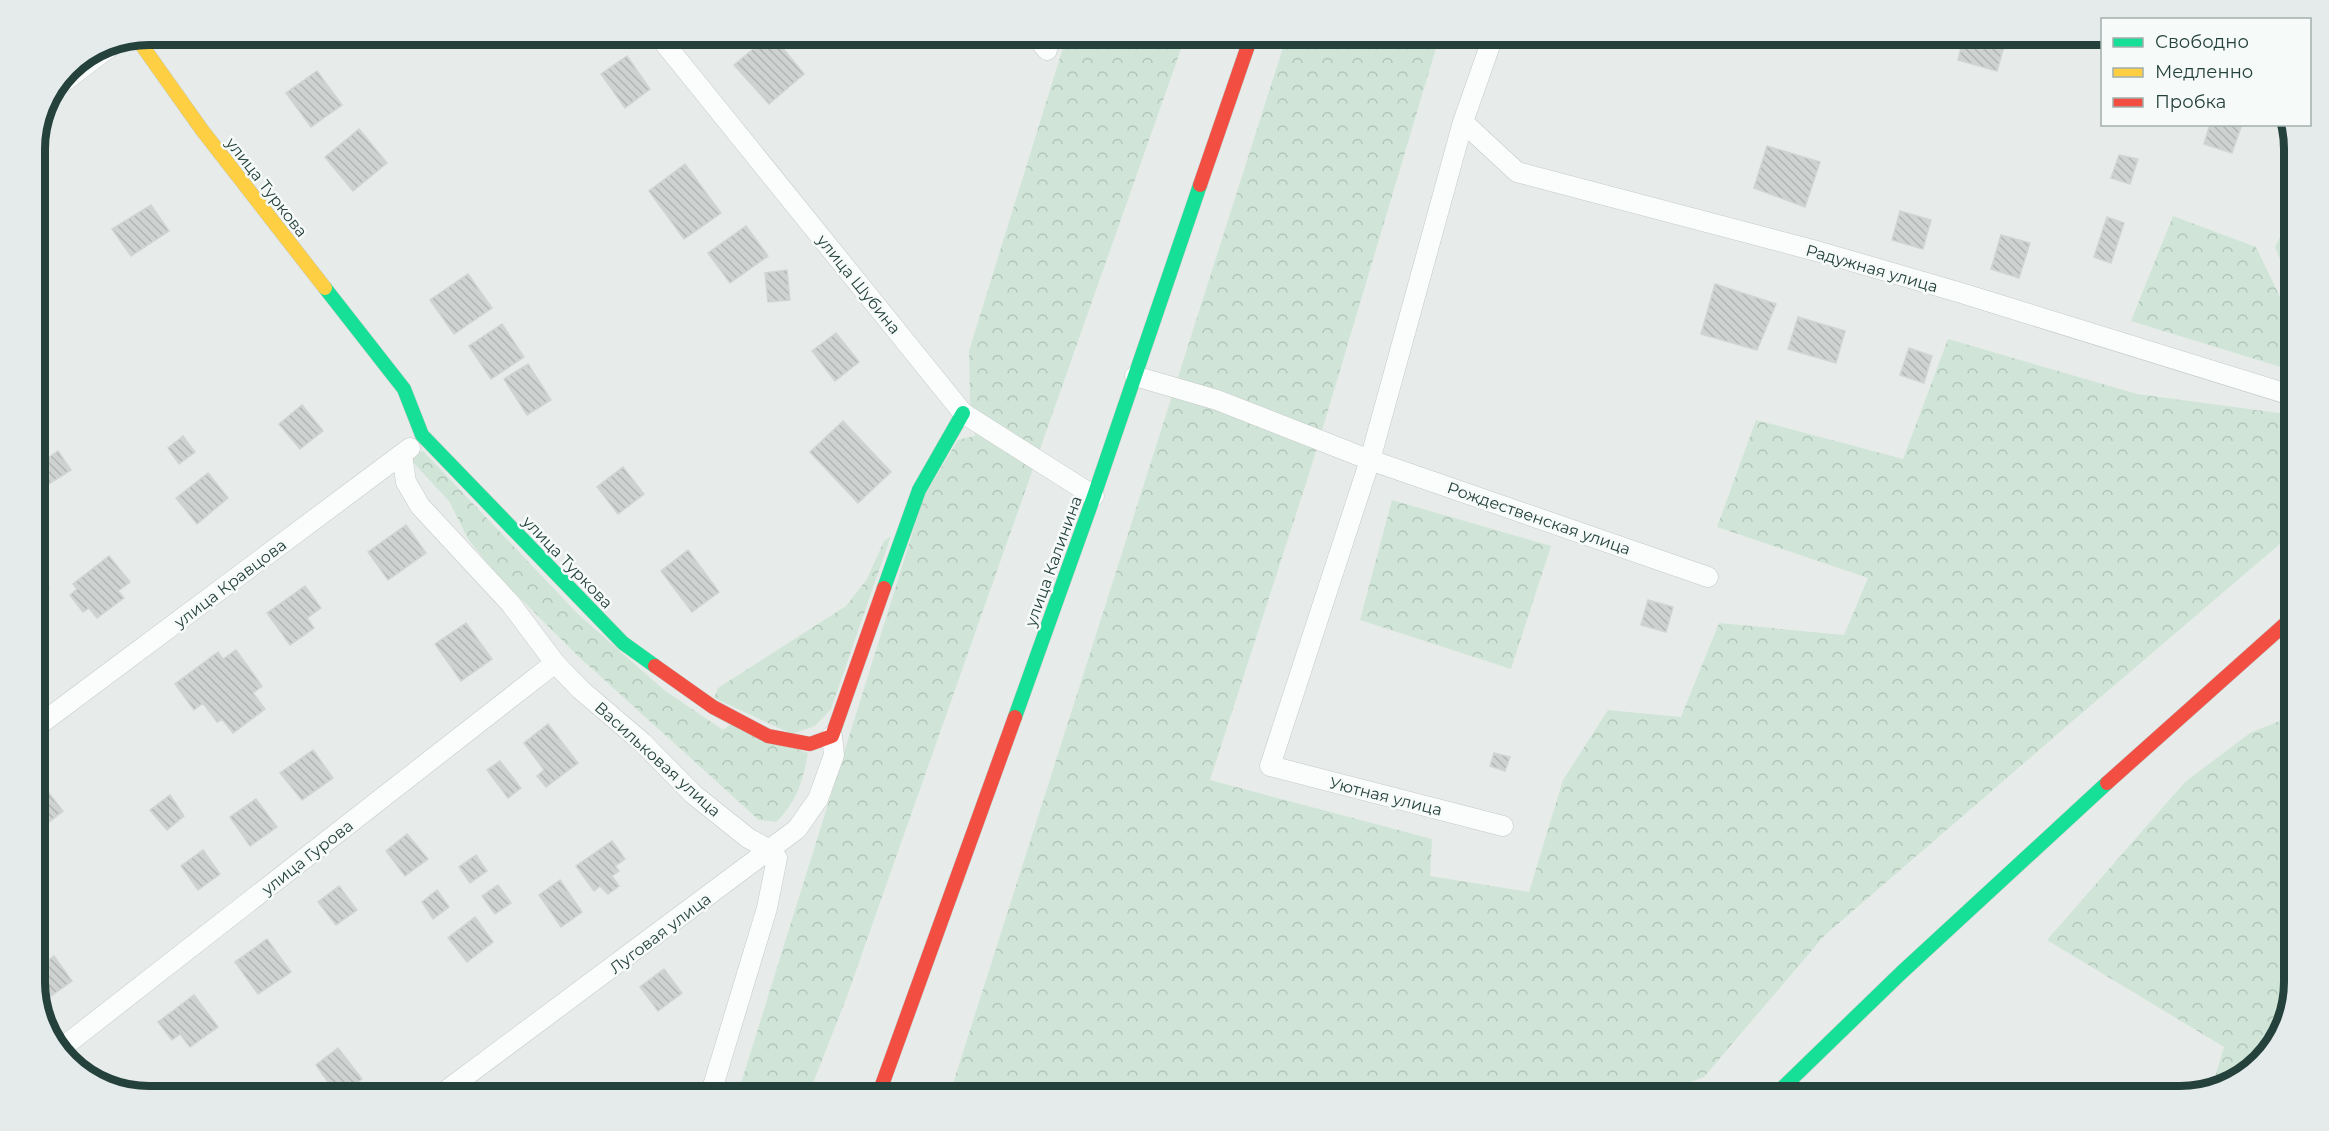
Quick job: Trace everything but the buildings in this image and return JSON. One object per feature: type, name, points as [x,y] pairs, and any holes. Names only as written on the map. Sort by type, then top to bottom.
[{"type":"main road","name":"улица Калинина","points":[[882,1086],[1094,496],[1248,45]]},
{"type":"main road","name":"улица Туркова","points":[[142,46],[202,130],[404,389],[422,435],[623,643],[713,707],[768,736],[810,744],[832,736]]},
{"type":"main road","points":[[832,736],[919,490],[963,412]]},
{"type":"main road","points":[[1784,1086],[1900,973],[2140,753],[2284,625]]},
{"type":"street","name":"улица Шубина","points":[[666,45],[963,412],[1094,496]]},
{"type":"street","points":[[1043,45],[1047,50]]},
{"type":"street","points":[[1370,460],[1463,122],[1490,45]]},
{"type":"street","name":"Радужная улица","points":[[1463,122],[1517,172],[1820,252],[1958,292],[2284,393]]},
{"type":"street","name":"Рождественская улица","points":[[1135,376],[1217,400],[1370,460],[1708,577]]},
{"type":"street","name":"улица Кравцова","points":[[45,721],[402,455],[422,435]]},
{"type":"street","name":"Васильковая улица","points":[[402,455],[406,482],[420,506],[510,603],[555,663],[580,690],[644,743],[693,794],[748,838],[770,850]]},
{"type":"street","name":"Уютная улица","points":[[1370,460],[1270,766],[1503,826]]},
{"type":"street","name":"улица Гурова","points":[[66,1044],[555,663]]},
{"type":"street","name":"Луговая улица","points":[[452,1086],[797,829],[818,799],[834,755],[832,736]]},
{"type":"street","points":[[713,1086],[767,908],[777,858],[770,850]]},
{"type":"green space","points":[[1064,45],[1182,45],[846,999],[812,1086],[740,1086],[924,496],[958,440],[975,436],[970,402],[969,351]]},
{"type":"green space","points":[[1284,45],[1437,45],[1309,474],[1210,780],[1432,839],[1430,876],[1529,892],[1563,780],[1608,710],[1681,717],[1719,623],[1844,635],[1868,578],[1717,527],[1756,420],[1903,459],[1948,339],[2137,394],[2284,414],[2284,541],[1824,936],[1704,1077],[1679,1086],[952,1086]]},
{"type":"green space","points":[[2173,216],[2256,247],[2284,305],[2284,368],[2131,321]]},
{"type":"green space","points":[[2284,229],[2284,269],[2275,247]]},
{"type":"green space","points":[[423,451],[578,614],[664,690],[723,730],[731,724],[808,753],[798,790],[789,807],[776,822],[759,820],[579,657],[495,573],[468,539],[449,501],[407,456]]},
{"type":"green space","points":[[1392,500],[1551,546],[1511,669],[1360,620]]},
{"type":"green space","points":[[891,536],[831,709],[815,726],[792,734],[714,698],[718,688],[846,606],[867,579],[884,541]]},
{"type":"green space","points":[[2284,719],[2284,982],[2282,1002],[2273,1028],[2254,1056],[2232,1072],[2214,1080],[2224,1047],[2047,940],[2185,782],[2250,733]]},
{"type":"traffic: fast","points":[[1015,717],[1094,496],[1200,185]]},
{"type":"traffic: fast","points":[[325,288],[404,389],[422,435],[623,643],[655,666]]},
{"type":"traffic: fast","points":[[884,588],[919,490],[963,413]]},
{"type":"traffic: fast","points":[[1784,1086],[1901,973],[2107,783]]},
{"type":"traffic: slow","points":[[142,46],[202,130],[325,288]]},
{"type":"traffic: jam","points":[[1200,185],[1248,45]]},
{"type":"traffic: jam","points":[[655,666],[713,707],[768,736],[810,744],[832,736],[884,588]]},
{"type":"traffic: jam","points":[[2107,783],[2284,625]]},
{"type":"traffic: jam","points":[[882,1086],[1015,717]]}]
